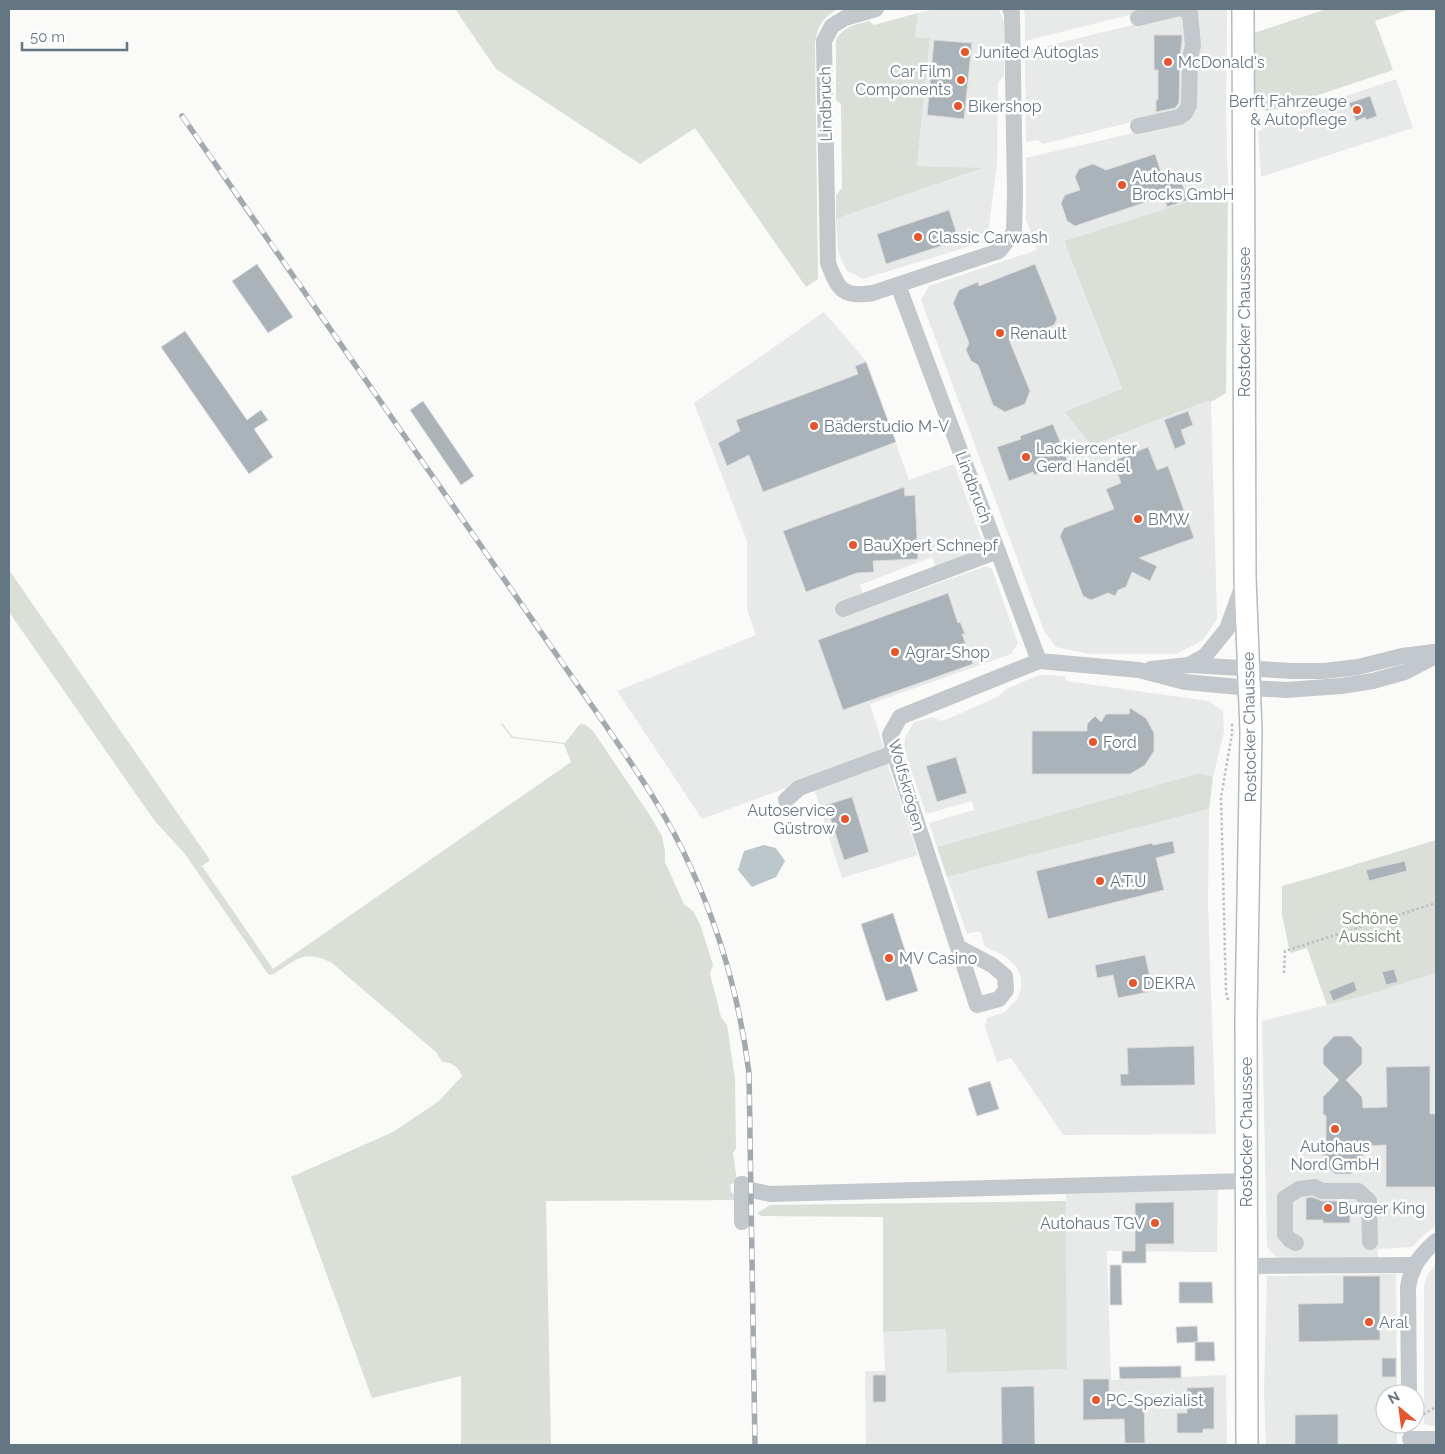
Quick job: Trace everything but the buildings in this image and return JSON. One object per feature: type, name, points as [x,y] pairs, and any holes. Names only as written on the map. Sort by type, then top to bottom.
[{"type":"main road","name":"Rostocker Chaussee","points":[[1243,9],[1246,578],[1251,731],[1246,981],[1247,1445]]},
{"type":"street","name":"Lindbruch","points":[[876,9],[845,18],[832,26],[824,41],[828,262],[836,282],[844,292],[859,296],[999,251],[1014,232],[1012,13],[1010,9]]},
{"type":"street","points":[[1138,18],[1176,9]]},
{"type":"street","points":[[1138,126],[1178,117],[1185,113],[1189,105],[1190,57],[1193,46],[1190,13],[1183,9]]},
{"type":"street","name":"Lindbruch","points":[[898,285],[1039,661]]},
{"type":"street","points":[[843,609],[998,551]]},
{"type":"street","name":"Wolfskrögen","points":[[1189,665],[1205,656],[1227,630],[1246,578]]},
{"type":"street","points":[[1249,678],[1292,671],[1324,671],[1358,666],[1402,656],[1436,652]]},
{"type":"street","points":[[1249,678],[1286,690],[1341,686],[1372,681],[1405,672],[1436,656]]},
{"type":"street","name":"Wolfskrögen","points":[[958,947],[992,965],[1005,976],[1006,990],[999,999],[977,1006],[894,753],[890,735],[900,717],[1039,661],[1139,670],[1185,682],[1249,678]]},
{"type":"street","name":"Wolfskrögen","points":[[1139,670],[1189,665],[1249,678]]},
{"type":"street","points":[[786,800],[799,788],[894,753]]},
{"type":"street","points":[[742,1222],[742,1184],[751,1190],[770,1194],[1030,1188],[1246,1180]]},
{"type":"street","points":[[1296,1243],[1285,1234],[1285,1198],[1299,1189],[1314,1188],[1322,1192],[1358,1191],[1370,1201],[1370,1242]]},
{"type":"street","points":[[1410,1384],[1408,1287],[1410,1275],[1414,1265],[1436,1241]]},
{"type":"street","points":[[1246,1266],[1414,1265]]},
{"type":"street","points":[[1421,1434],[1436,1439]]},
{"type":"path","points":[[1229,1007],[1226,992],[1221,797],[1232,734],[1232,718]]},
{"type":"path","points":[[1284,973],[1284,951],[1436,903]]},
{"type":"path","points":[[1425,1418],[1436,1407]]},
{"type":"shaded area","points":[[937,9],[999,9],[1004,22],[1004,76],[998,82],[997,164],[987,241],[863,279],[846,270],[838,251],[836,219],[981,169],[917,166],[930,38],[915,37],[918,13]]},
{"type":"shaded area","points":[[1023,9],[1227,9],[1226,111],[1228,189],[1064,241],[1122,390],[1211,402],[1217,619],[1203,640],[1177,654],[1089,654],[1056,647],[1044,631],[921,300],[929,286],[1037,250],[1026,220],[1026,158],[1146,130],[1144,119],[1043,144],[1038,140],[1026,142],[1025,51],[1149,21],[1149,10],[1025,41],[1025,15]]},
{"type":"shaded area","points":[[1396,79],[1413,128],[1261,177],[1258,132],[1273,121]]},
{"type":"shaded area","points":[[824,312],[867,362],[909,480],[954,464],[983,543],[972,555],[936,568],[932,557],[860,585],[863,595],[844,617],[986,566],[992,569],[1018,643],[1011,654],[870,704],[885,752],[702,819],[617,691],[756,635],[747,610],[747,541],[694,403]]},
{"type":"shaded area","points":[[1039,675],[1065,676],[1066,681],[1209,701],[1223,711],[1224,732],[1213,777],[1200,773],[937,847],[929,823],[974,810],[972,801],[926,814],[904,749],[905,738],[914,722],[934,717],[940,721],[948,719],[999,696],[1006,689]]},
{"type":"shaded area","points":[[887,762],[918,855],[842,878],[814,789]]},
{"type":"shaded area","points":[[1209,809],[1208,906],[1216,1134],[1063,1135],[1011,1058],[997,1062],[985,1027],[987,1018],[1005,1012],[1018,998],[1021,988],[1021,977],[1016,966],[1005,956],[985,947],[980,931],[967,934],[947,877]]},
{"type":"shaded area","points":[[764,845],[776,848],[785,861],[776,877],[752,887],[738,870],[744,851]]},
{"type":"shaded area","points":[[1436,973],[1436,1226],[1412,1247],[1378,1249],[1378,1260],[1282,1260],[1267,1247],[1262,1021],[1367,995]]},
{"type":"shaded area","points":[[1218,1188],[1217,1252],[1107,1251],[1111,1380],[1226,1375],[1227,1445],[866,1445],[865,1371],[885,1371],[883,1332],[946,1329],[947,1373],[1067,1369],[1066,1194]]},
{"type":"shaded area","points":[[1436,1264],[1436,1426],[1425,1423],[1424,1285],[1428,1274]]},
{"type":"shaded area","points":[[1396,1274],[1397,1384],[1375,1384],[1375,1434],[1397,1434],[1397,1445],[1266,1445],[1264,1393],[1267,1276]]},
{"type":"green space","points":[[455,9],[837,9],[827,16],[821,24],[817,32],[815,44],[818,279],[806,287],[695,128],[640,164],[496,69]]},
{"type":"green space","points":[[1326,9],[1410,9],[1375,21],[1393,70],[1268,112],[1254,105],[1254,33]]},
{"type":"green space","points":[[918,13],[915,37],[930,38],[917,166],[983,168],[836,219],[836,195],[842,188],[841,104],[836,100],[836,39],[843,31],[855,25],[869,21],[874,25]]},
{"type":"green space","points":[[1228,189],[1226,393],[1211,402],[1207,401],[1091,445],[1065,412],[1122,389],[1064,241]]},
{"type":"green space","points":[[9,570],[210,860],[202,866],[273,969],[571,762],[564,744],[512,738],[502,723],[513,737],[565,743],[579,725],[586,725],[593,731],[649,814],[662,836],[665,862],[684,904],[693,911],[700,924],[713,965],[710,974],[721,1017],[727,1025],[735,1079],[736,1148],[733,1153],[737,1180],[730,1185],[731,1192],[736,1195],[736,1200],[546,1201],[551,1445],[461,1445],[461,1376],[372,1398],[291,1177],[393,1132],[439,1101],[462,1076],[455,1066],[442,1062],[437,1053],[332,963],[308,956],[295,960],[274,974],[268,974],[185,854],[154,820],[9,612]]},
{"type":"green space","points":[[1200,773],[1213,777],[1209,809],[947,877],[937,847]]},
{"type":"green space","name":"Schöne Aussicht","points":[[1436,840],[1436,973],[1367,995],[1327,1005],[1307,948],[1290,953],[1282,915],[1282,886]]},
{"type":"green space","points":[[1066,1201],[1067,1369],[947,1373],[946,1329],[883,1332],[883,1217],[761,1216],[757,1213],[770,1205]]},
{"type":"railway","points":[[182,116],[628,758],[672,830],[702,893],[720,943],[735,994],[749,1073],[755,1445]]},
{"type":"place","name":"Junited Autoglas","points":[[965,52]]},
{"type":"place","name":"McDonald's","points":[[1168,62]]},
{"type":"place","name":"Car Film Components","points":[[961,80]]},
{"type":"place","name":"Bikershop","points":[[958,106]]},
{"type":"place","name":"Berft Fahrzeuge & Autopflege","points":[[1357,110]]},
{"type":"place","name":"Autohaus Brocks GmbH","points":[[1122,185]]},
{"type":"place","name":"Classic Carwash","points":[[918,237]]},
{"type":"place","name":"Renault","points":[[1000,333]]},
{"type":"place","name":"Bäderstudio M-V","points":[[814,426]]},
{"type":"place","name":"Lackiercenter Gerd Handel","points":[[1026,457]]},
{"type":"place","name":"BMW","points":[[1138,519]]},
{"type":"place","name":"BauXpert Schnepf","points":[[853,545]]},
{"type":"place","name":"Agrar-Shop","points":[[895,652]]},
{"type":"place","name":"Ford","points":[[1093,742]]},
{"type":"place","name":"Autoservice Güstrow","points":[[845,819]]},
{"type":"place","name":"A.T.U","points":[[1100,881]]},
{"type":"place","name":"MV Casino","points":[[889,958]]},
{"type":"place","name":"DEKRA","points":[[1133,983]]},
{"type":"place","name":"Autohaus Nord GmbH","points":[[1335,1129]]},
{"type":"place","name":"Burger King","points":[[1328,1208]]},
{"type":"place","name":"Autohaus TGV","points":[[1155,1223]]},
{"type":"place","name":"Aral","points":[[1369,1322]]},
{"type":"place","name":"PC-Spezialist","points":[[1096,1400]]}]
